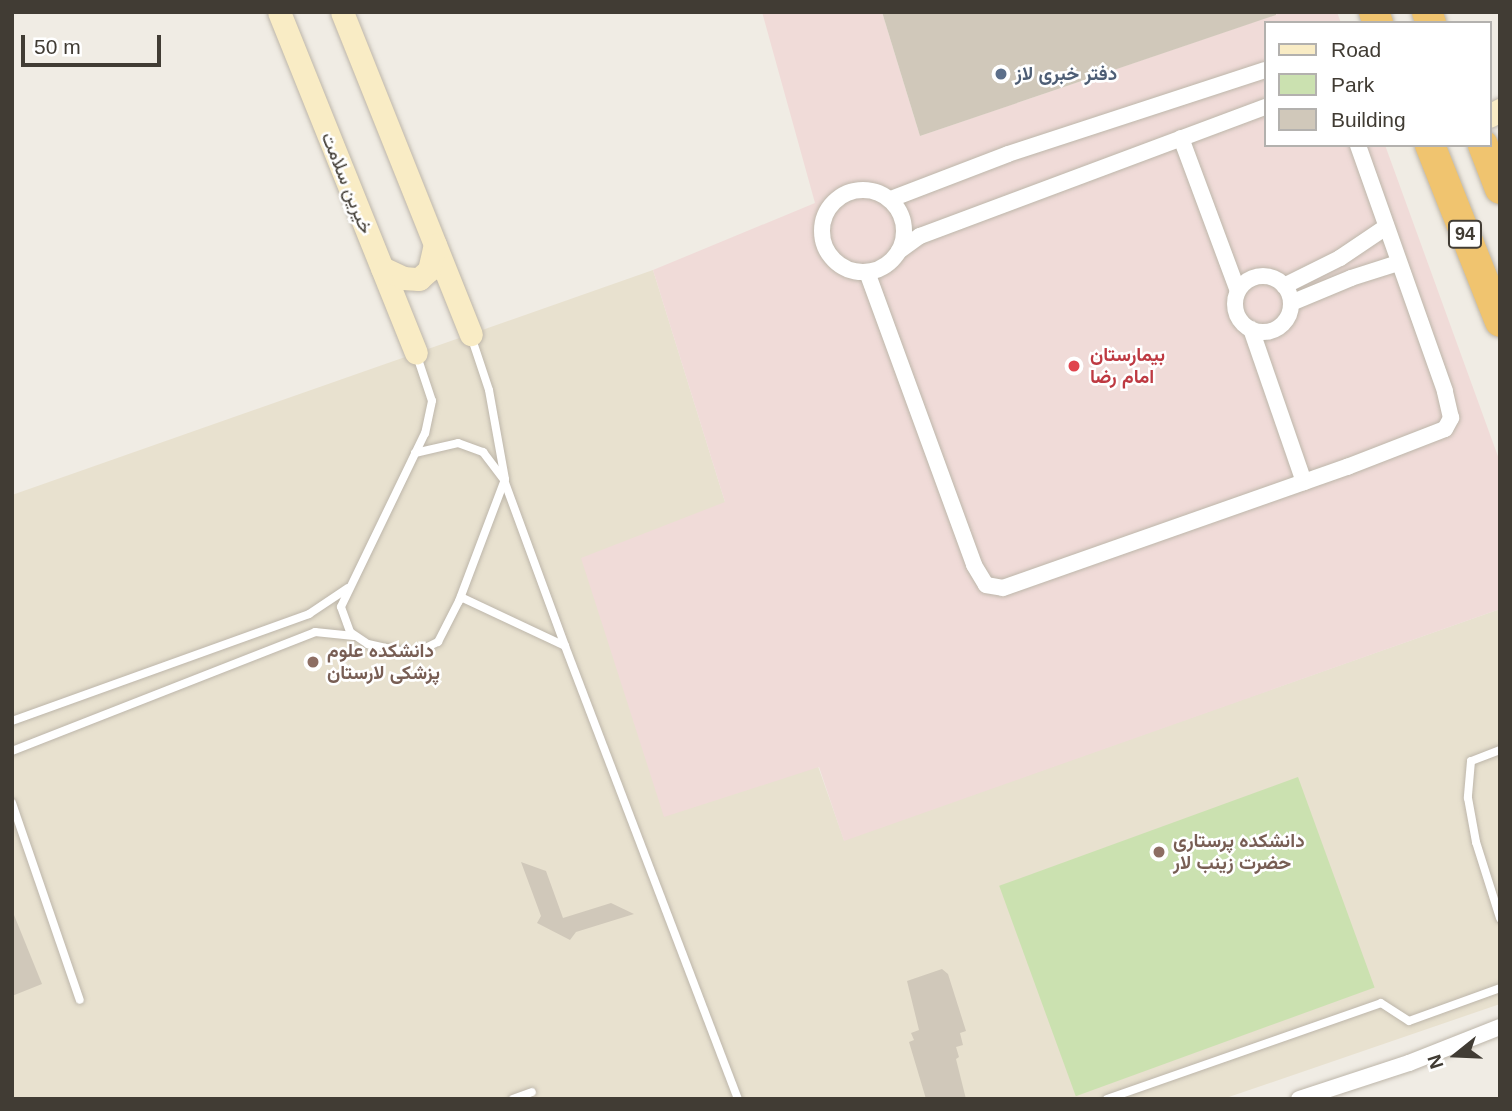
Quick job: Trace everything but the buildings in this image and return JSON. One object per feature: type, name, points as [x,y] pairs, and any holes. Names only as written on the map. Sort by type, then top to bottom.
[{"type":"highway","name":"94","points":[[1431,147],[1500,322]]},
{"type":"highway","points":[[1484,147],[1500,189]]},
{"type":"street","name":"خیرین سلامت","points":[[279,12],[416,353]]},
{"type":"street","points":[[342,12],[471,334]]},
{"type":"street","points":[[891,200],[1008,154],[1264,70]]},
{"type":"street","points":[[899,251],[904,224],[891,200],[865,189],[851,191],[839,197],[823,219],[824,246],[841,266],[867,272],[880,269],[920,236],[1025,199],[1107,164],[1264,107]]},
{"type":"street","points":[[1181,138],[1238,291]]},
{"type":"street","points":[[867,272],[974,565],[986,585],[1003,589],[1419,442],[1446,429],[1451,418],[1446,391],[1359,147]]},
{"type":"street","points":[[1284,286],[1340,258],[1386,227]]},
{"type":"street","points":[[382,268],[403,278],[419,279],[429,270],[435,245]]},
{"type":"street","points":[[1291,303],[1351,278],[1398,263]]},
{"type":"street","points":[[1251,329],[1270,331],[1278,328],[1289,313],[1291,303],[1284,286],[1277,280],[1259,276],[1243,284],[1235,300],[1238,317],[1251,329],[1304,482]]},
{"type":"street","points":[[1299,1099],[1409,1063],[1500,1027]]},
{"type":"lane","points":[[471,334],[489,390],[504,480],[738,1099]]},
{"type":"lane","points":[[416,353],[432,401],[425,433],[341,607],[350,632],[368,644],[413,654],[438,642],[461,597],[504,480]]},
{"type":"lane","points":[[415,453],[458,443],[483,452],[504,480]]},
{"type":"lane","points":[[12,721],[309,614],[351,587]]},
{"type":"lane","points":[[461,597],[565,646]]},
{"type":"lane","points":[[12,751],[315,632],[357,637]]},
{"type":"lane","points":[[1500,750],[1471,761],[1468,798],[1476,842],[1500,918]]},
{"type":"lane","points":[[12,803],[80,1000]]},
{"type":"lane","points":[[1107,1099],[1381,1003],[1409,1021],[1500,988]]},
{"type":"lane","points":[[513,1099],[532,1092]]},
{"type":"shaded area","name":"بیمارستان امام رضا","points":[[762,12],[882,12],[920,136],[1283,12],[1337,12],[1340,21],[1264,21],[1264,147],[1386,147],[1500,462],[1500,609],[844,841],[819,767],[664,817],[581,558],[725,502],[653,270],[815,203]]},
{"type":"shaded area","name":"دانشکده علوم پزشکی لارستان","points":[[653,270],[725,502],[844,840],[1500,609],[1500,1004],[1223,1099],[12,1099],[12,495]]},
{"type":"green space","points":[[1298,777],[1375,987],[1076,1096],[999,886]]},
{"type":"place","name":"دفتر خبری لاز","points":[[1001,74]]},
{"type":"place","name":"بیمارستان امام رضا","points":[[1074,366]]},
{"type":"place","name":"دانشکده علوم پزشکی لارستان","points":[[313,662]]},
{"type":"place","name":"دانشکده پرستاری حضرت زینب لار","points":[[1159,852]]}]
